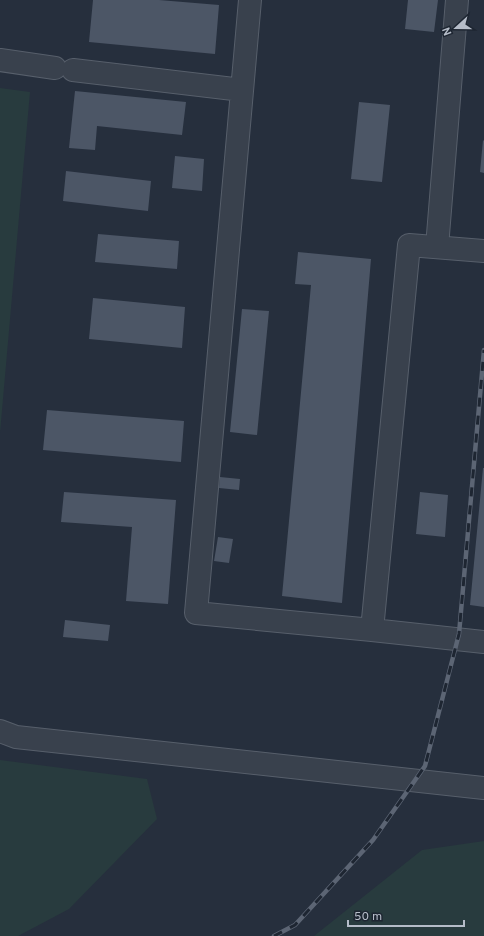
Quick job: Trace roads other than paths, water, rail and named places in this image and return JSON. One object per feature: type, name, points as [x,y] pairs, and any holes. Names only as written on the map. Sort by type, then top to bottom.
[{"type":"lane","points":[[250,0],[196,612],[484,642]]},
{"type":"lane","points":[[437,247],[458,0]]},
{"type":"lane","points":[[0,60],[242,90]]},
{"type":"lane","points":[[372,630],[409,245],[484,251]]},
{"type":"lane","points":[[0,731],[16,737],[484,788]]},
{"type":"railway","points":[[274,936],[295,925],[373,840],[425,766],[459,634],[484,350]]}]
